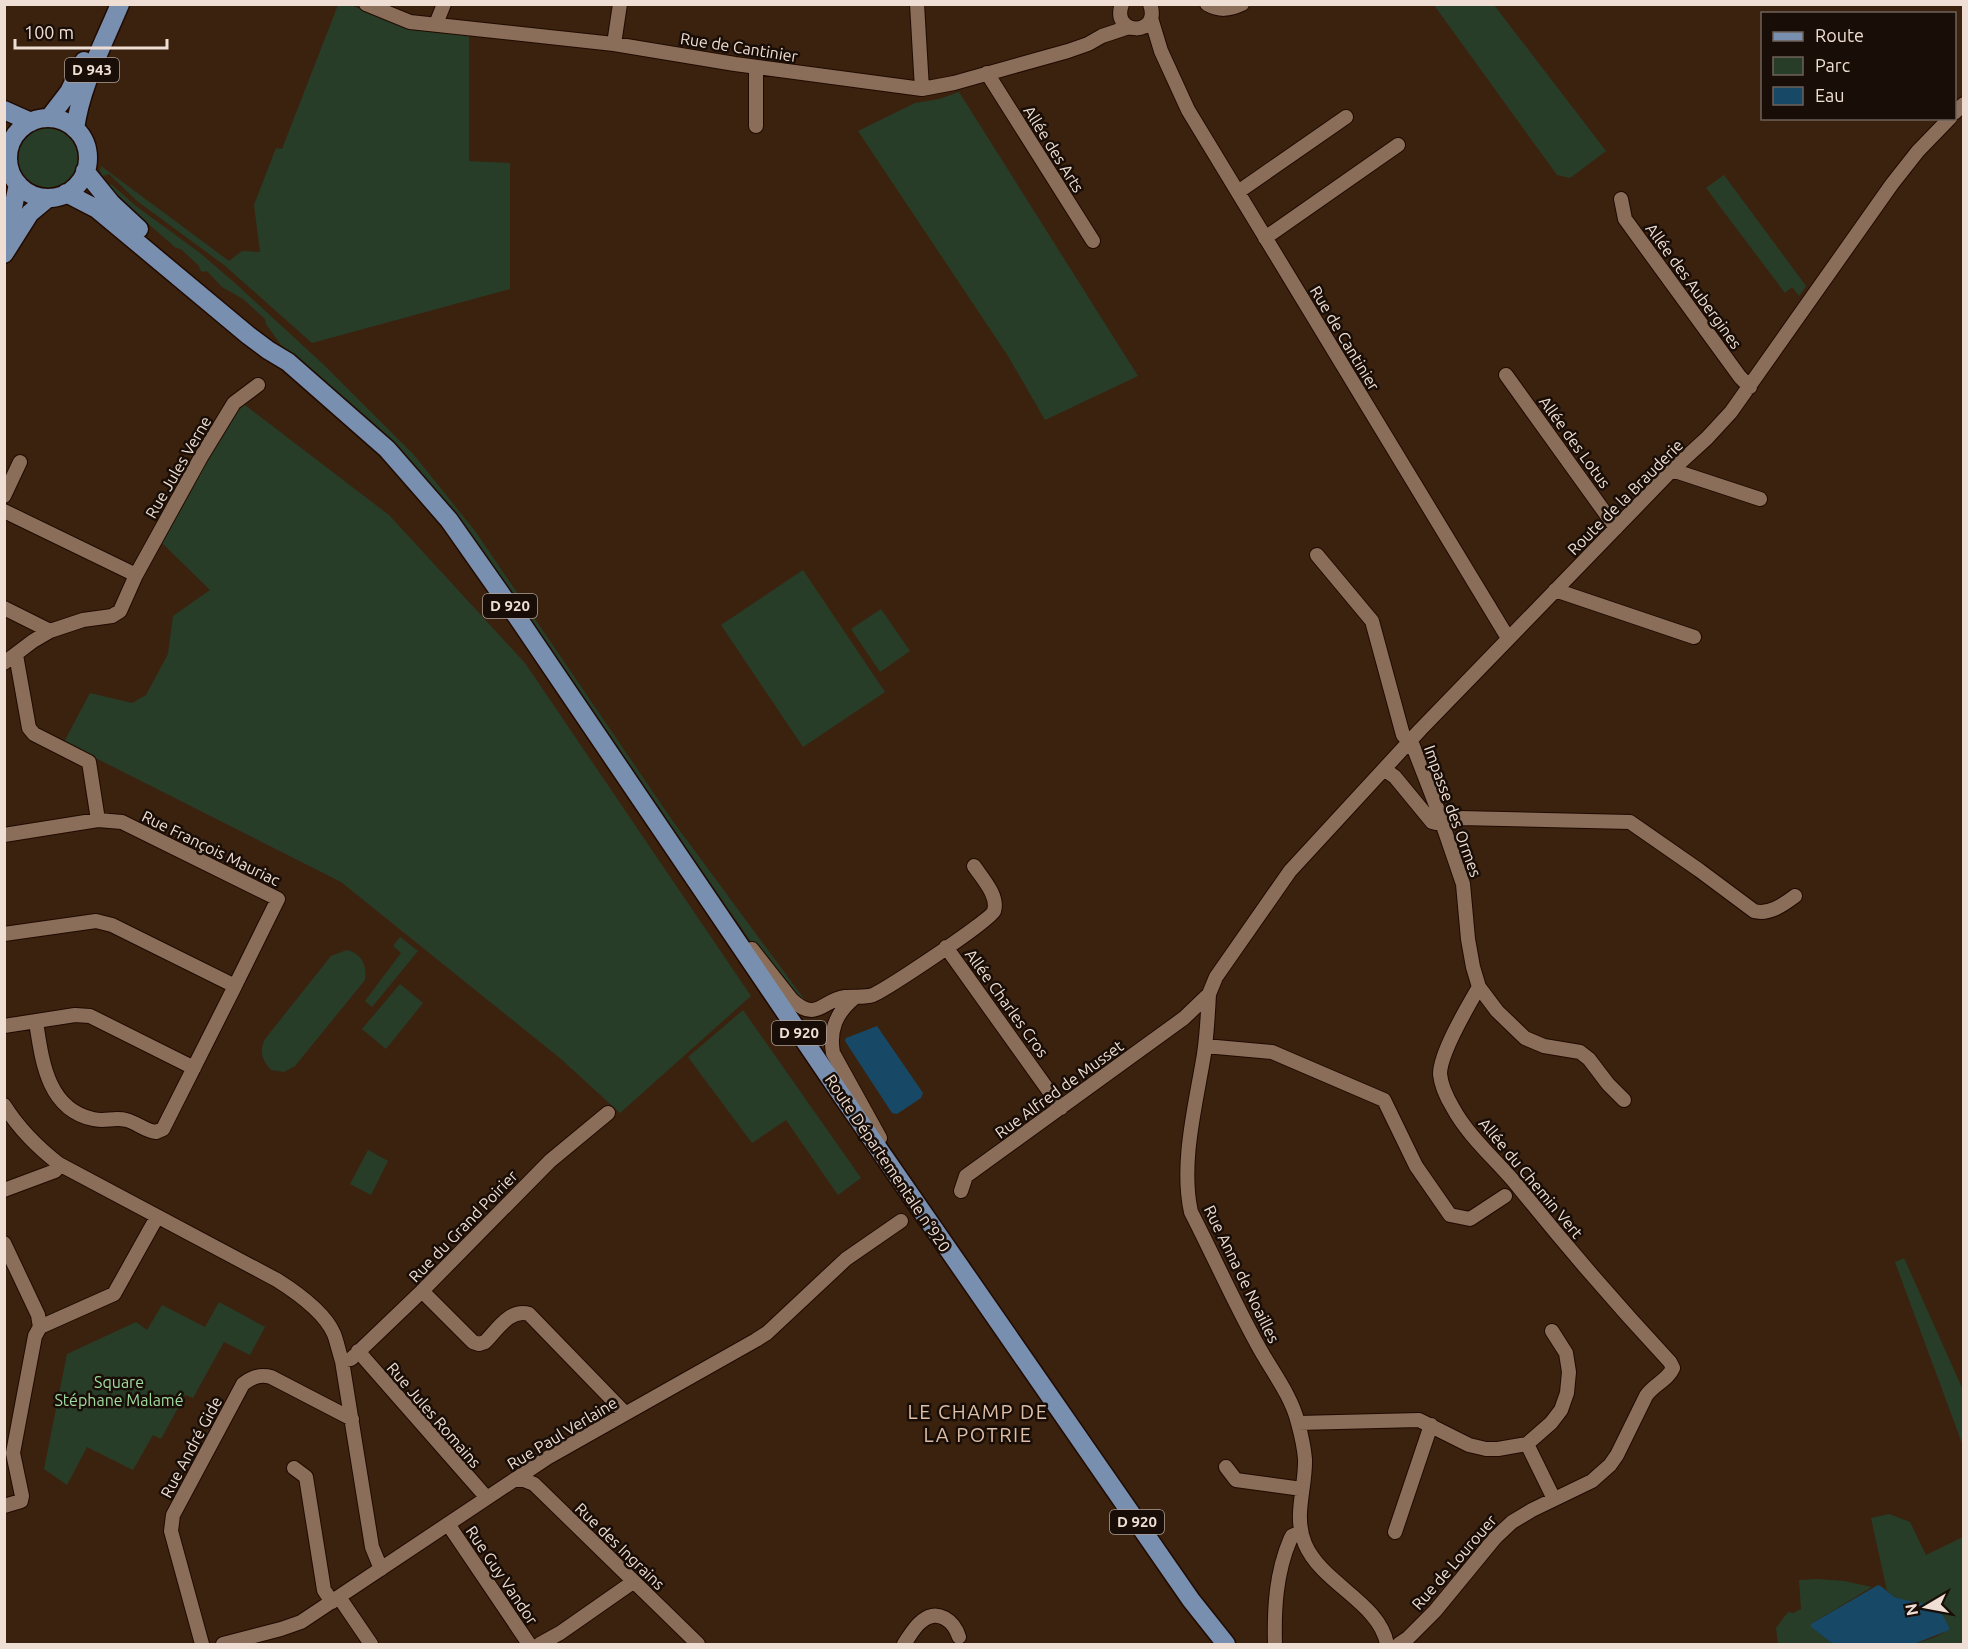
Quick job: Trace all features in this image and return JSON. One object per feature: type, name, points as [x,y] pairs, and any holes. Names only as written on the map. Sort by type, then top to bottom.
[{"type":"main road","name":"D 943","points":[[40,120],[69,92],[110,4]]},
{"type":"main road","name":"D 943","points":[[75,129],[78,108],[98,53],[120,4]]},
{"type":"main road","points":[[4,110],[40,120],[66,122],[75,129],[85,145],[87,155],[85,171],[79,182],[66,193],[48,198],[30,213],[4,254]]},
{"type":"main road","points":[[40,120],[17,133],[7,142],[9,164],[18,184],[34,195],[48,198]]},
{"type":"main road","name":"D 920","points":[[85,171],[121,213],[274,343],[288,362]]},
{"type":"main road","points":[[4,249],[18,184]]},
{"type":"main road","name":"D 920","points":[[66,193],[97,209],[248,335],[288,362],[387,449],[449,520],[490,577],[696,880]]},
{"type":"main road","name":"Route Départementale n°920","points":[[696,880],[903,1185],[1191,1600]]},
{"type":"main road","name":"D 920","points":[[1191,1600],[1217,1644]]},
{"type":"main road","name":"D 920","points":[[1191,1600],[1226,1644]]},
{"type":"street","name":"Rue de Cantinier","points":[[366,4],[410,22],[614,44],[756,67],[922,89],[954,83],[1068,51],[1102,36],[1134,28],[1161,51]]},
{"type":"street","points":[[436,24],[444,4]]},
{"type":"street","points":[[614,44],[620,4]]},
{"type":"street","points":[[917,4],[922,89]]},
{"type":"street","points":[[1207,4],[1215,9],[1226,10],[1242,4]]},
{"type":"street","name":"Rue de Cantinier","points":[[1151,8],[1161,51],[1188,110],[1508,638]]},
{"type":"street","points":[[1121,10],[1125,24],[1134,28],[1149,23],[1151,8]]},
{"type":"street","name":"Rue de Cantinier","points":[[1102,36],[1121,10]]},
{"type":"street","points":[[756,67],[756,126]]},
{"type":"street","name":"Allée des Arts","points":[[987,73],[1093,241]]},
{"type":"street","points":[[1238,192],[1346,117]]},
{"type":"street","name":"Route de la Brauderie","points":[[1290,871],[1508,638],[1672,470],[1707,438],[1750,387],[1892,184],[1918,151],[1948,120]]},
{"type":"street","points":[[1265,238],[1398,145]]},
{"type":"street","name":"Allée des Aubergines","points":[[1621,199],[1625,219],[1740,377],[1750,387]]},
{"type":"street","name":"Allée des Lotus","points":[[1506,375],[1616,528]]},
{"type":"street","name":"Rue Jules Verne","points":[[10,659],[50,631],[83,620],[117,614],[120,611],[136,575],[201,457],[234,403],[258,385]]},
{"type":"street","points":[[4,495],[20,462]]},
{"type":"street","points":[[1672,470],[1760,499]]},
{"type":"street","points":[[4,511],[136,575]]},
{"type":"street","name":"Impasse des Ormes","points":[[1317,555],[1372,621],[1403,735],[1413,746],[1463,884],[1469,947],[1479,987],[1497,1011],[1525,1038],[1536,1044],[1580,1052],[1589,1059],[1624,1100]]},
{"type":"street","points":[[1555,590],[1694,637]]},
{"type":"street","points":[[4,608],[50,631]]},
{"type":"street","points":[[10,659],[29,728],[34,734],[89,762],[99,820]]},
{"type":"street","points":[[1384,769],[1406,789],[1432,822],[1459,819],[1630,822],[1754,911],[1773,910],[1795,896]]},
{"type":"street","points":[[1406,789],[1422,785],[1424,775]]},
{"type":"street","name":"Rue François Mauriac","points":[[4,835],[99,820],[122,822],[278,899],[235,986]]},
{"type":"street","points":[[696,880],[798,1005],[808,1010],[816,1010],[843,997],[867,997],[879,993],[986,920],[994,910],[994,896],[974,866]]},
{"type":"street","name":"Rue Alfred de Musset","points":[[961,1191],[966,1176],[1184,1018],[1209,994],[1216,977],[1290,871]]},
{"type":"street","points":[[4,934],[96,921],[112,925],[235,986],[164,1129],[160,1131],[152,1132],[122,1119],[93,1119],[70,1110],[54,1091],[48,1079],[36,1022]]},
{"type":"street","name":"Allée Charles Cros","points":[[946,947],[1061,1108]]},
{"type":"street","name":"Allée du Chemin Vert","points":[[1479,987],[1445,1052],[1441,1065],[1442,1083],[1453,1109],[1547,1223],[1670,1362],[1672,1368]]},
{"type":"street","name":"Rue Anna de Noailles","points":[[1209,994],[1205,1046],[1188,1163],[1188,1198],[1191,1212],[1256,1343],[1292,1406],[1298,1423],[1305,1458],[1299,1510],[1301,1533]]},
{"type":"street","points":[[854,998],[846,1004],[835,1021],[831,1041],[833,1053],[890,1155],[903,1185]]},
{"type":"street","points":[[4,1026],[75,1015],[90,1016],[194,1068]]},
{"type":"street","points":[[1184,1018],[1207,1029]]},
{"type":"street","points":[[1205,1046],[1272,1052],[1384,1100],[1416,1166],[1450,1215],[1470,1220],[1505,1196]]},
{"type":"street","points":[[4,1105],[22,1131],[59,1164],[277,1280],[299,1294],[333,1332],[342,1361],[372,1547],[381,1569]]},
{"type":"street","name":"Rue du Grand Poirier","points":[[342,1361],[351,1359],[422,1292],[550,1161],[608,1113]]},
{"type":"street","points":[[5,1190],[55,1171],[59,1164]]},
{"type":"street","points":[[4,1506],[21,1501],[22,1496],[13,1453],[34,1336],[40,1328],[114,1294],[157,1217]]},
{"type":"street","name":"Rue Paul Verlaine","points":[[223,1644],[301,1622],[547,1458],[767,1333],[846,1259],[901,1221]]},
{"type":"street","points":[[4,1242],[38,1315],[40,1328]]},
{"type":"street","points":[[422,1292],[473,1342],[480,1344],[485,1342],[513,1313],[529,1314],[626,1413]]},
{"type":"street","points":[[1298,1423],[1419,1420],[1469,1445],[1486,1449],[1527,1444],[1551,1423],[1561,1410],[1567,1393],[1569,1372],[1566,1353],[1552,1331]]},
{"type":"street","name":"Rue Jules Romains","points":[[358,1351],[487,1498]]},
{"type":"street","name":"Rue de Lourouer","points":[[1399,1644],[1435,1611],[1495,1538],[1512,1522],[1598,1476],[1610,1465],[1651,1389],[1670,1374],[1672,1368]]},
{"type":"street","name":"Rue André Gide","points":[[202,1644],[171,1531],[171,1523],[173,1515],[243,1384],[263,1375],[271,1377],[351,1419]]},
{"type":"street","points":[[1395,1532],[1431,1425]]},
{"type":"street","points":[[1527,1444],[1554,1499]]},
{"type":"street","points":[[1226,1467],[1236,1480],[1302,1489]]},
{"type":"street","points":[[294,1468],[306,1477],[324,1590],[335,1599],[371,1644]]},
{"type":"street","name":"Rue des Ingrains","points":[[516,1480],[534,1484],[698,1644]]},
{"type":"street","name":"Rue Guy Vandor","points":[[448,1524],[529,1644]]},
{"type":"street","points":[[1275,1644],[1275,1604],[1280,1574],[1292,1536],[1301,1533],[1305,1545],[1321,1569],[1374,1617],[1385,1635],[1387,1644]]},
{"type":"street","points":[[540,1644],[560,1633],[633,1582]]},
{"type":"street","points":[[904,1644],[922,1621],[935,1616],[944,1617],[952,1622],[959,1637]]},
{"type":"green space","points":[[338,5],[350,5],[412,29],[469,36],[469,161],[510,163],[510,289],[312,343],[224,265],[137,201],[109,174],[103,176],[100,171],[101,166],[229,261],[242,251],[260,252],[254,205],[276,148],[282,149]]},
{"type":"green space","points":[[1434,5],[1494,5],[1606,151],[1570,178],[1557,175]]},
{"type":"green space","points":[[959,92],[1138,376],[1045,420],[1008,356],[858,131],[915,103],[939,99]]},
{"type":"green space","points":[[40,119],[56,119],[70,125],[81,136],[87,150],[87,166],[81,180],[70,191],[56,197],[40,197],[26,191],[15,180],[9,166],[9,150],[15,136],[26,125]]},
{"type":"green space","points":[[1724,175],[1806,286],[1799,296],[1792,287],[1785,293],[1706,188]]},
{"type":"green space","points":[[111,184],[236,284],[324,365],[414,455],[475,531],[672,820],[807,1003],[799,1000],[751,942],[691,855],[363,415],[281,345],[265,319],[243,299],[222,287],[207,271],[200,270],[199,266],[181,249],[176,248],[106,187]]},
{"type":"green space","points":[[241,402],[389,515],[525,663],[751,996],[620,1113],[561,1059],[341,882],[64,742],[90,693],[132,703],[146,695],[168,654],[173,616],[210,590],[161,542]]},
{"type":"green space","points":[[803,570],[885,692],[803,747],[721,625]]},
{"type":"green space","points":[[881,609],[910,651],[880,672],[851,629]]},
{"type":"green space","points":[[400,937],[418,951],[372,1007],[365,1001],[401,953],[393,946]]},
{"type":"green space","points":[[347,950],[360,957],[365,970],[365,980],[295,1066],[284,1072],[271,1070],[262,1055],[265,1039],[331,956]]},
{"type":"green space","points":[[400,984],[423,1003],[386,1049],[362,1029]]},
{"type":"green space","points":[[743,1010],[861,1178],[838,1195],[786,1120],[752,1143],[688,1057]]},
{"type":"green space","points":[[368,1150],[388,1161],[371,1195],[350,1184]]},
{"type":"green space","points":[[1904,1258],[1963,1390],[1963,1446],[1895,1262]]},
{"type":"green space","name":"Square Stéphane Malamé","points":[[219,1302],[265,1327],[250,1355],[224,1342],[193,1398],[185,1395],[161,1439],[153,1435],[133,1470],[87,1447],[67,1485],[44,1469],[67,1354],[136,1322],[147,1330],[162,1305],[205,1327]]},
{"type":"green space","points":[[1889,1514],[1910,1522],[1926,1555],[1963,1537],[1963,1644],[1914,1644],[1938,1636],[1949,1627],[1935,1609],[1896,1597],[1887,1591],[1871,1518]]},
{"type":"green space","points":[[1799,1580],[1844,1581],[1872,1587],[1811,1624],[1811,1627],[1833,1644],[1778,1644],[1776,1628],[1788,1612],[1793,1613],[1801,1609]]},
{"type":"water","points":[[877,1026],[923,1093],[921,1098],[897,1114],[892,1113],[845,1041],[846,1038]]},
{"type":"water","points":[[1878,1585],[1895,1597],[1934,1607],[1944,1618],[1949,1630],[1914,1644],[1833,1644],[1811,1627],[1811,1624]]},
{"type":"district","name":"LE CHAMP DE LA POTRIE","points":[[978,1424]]}]
